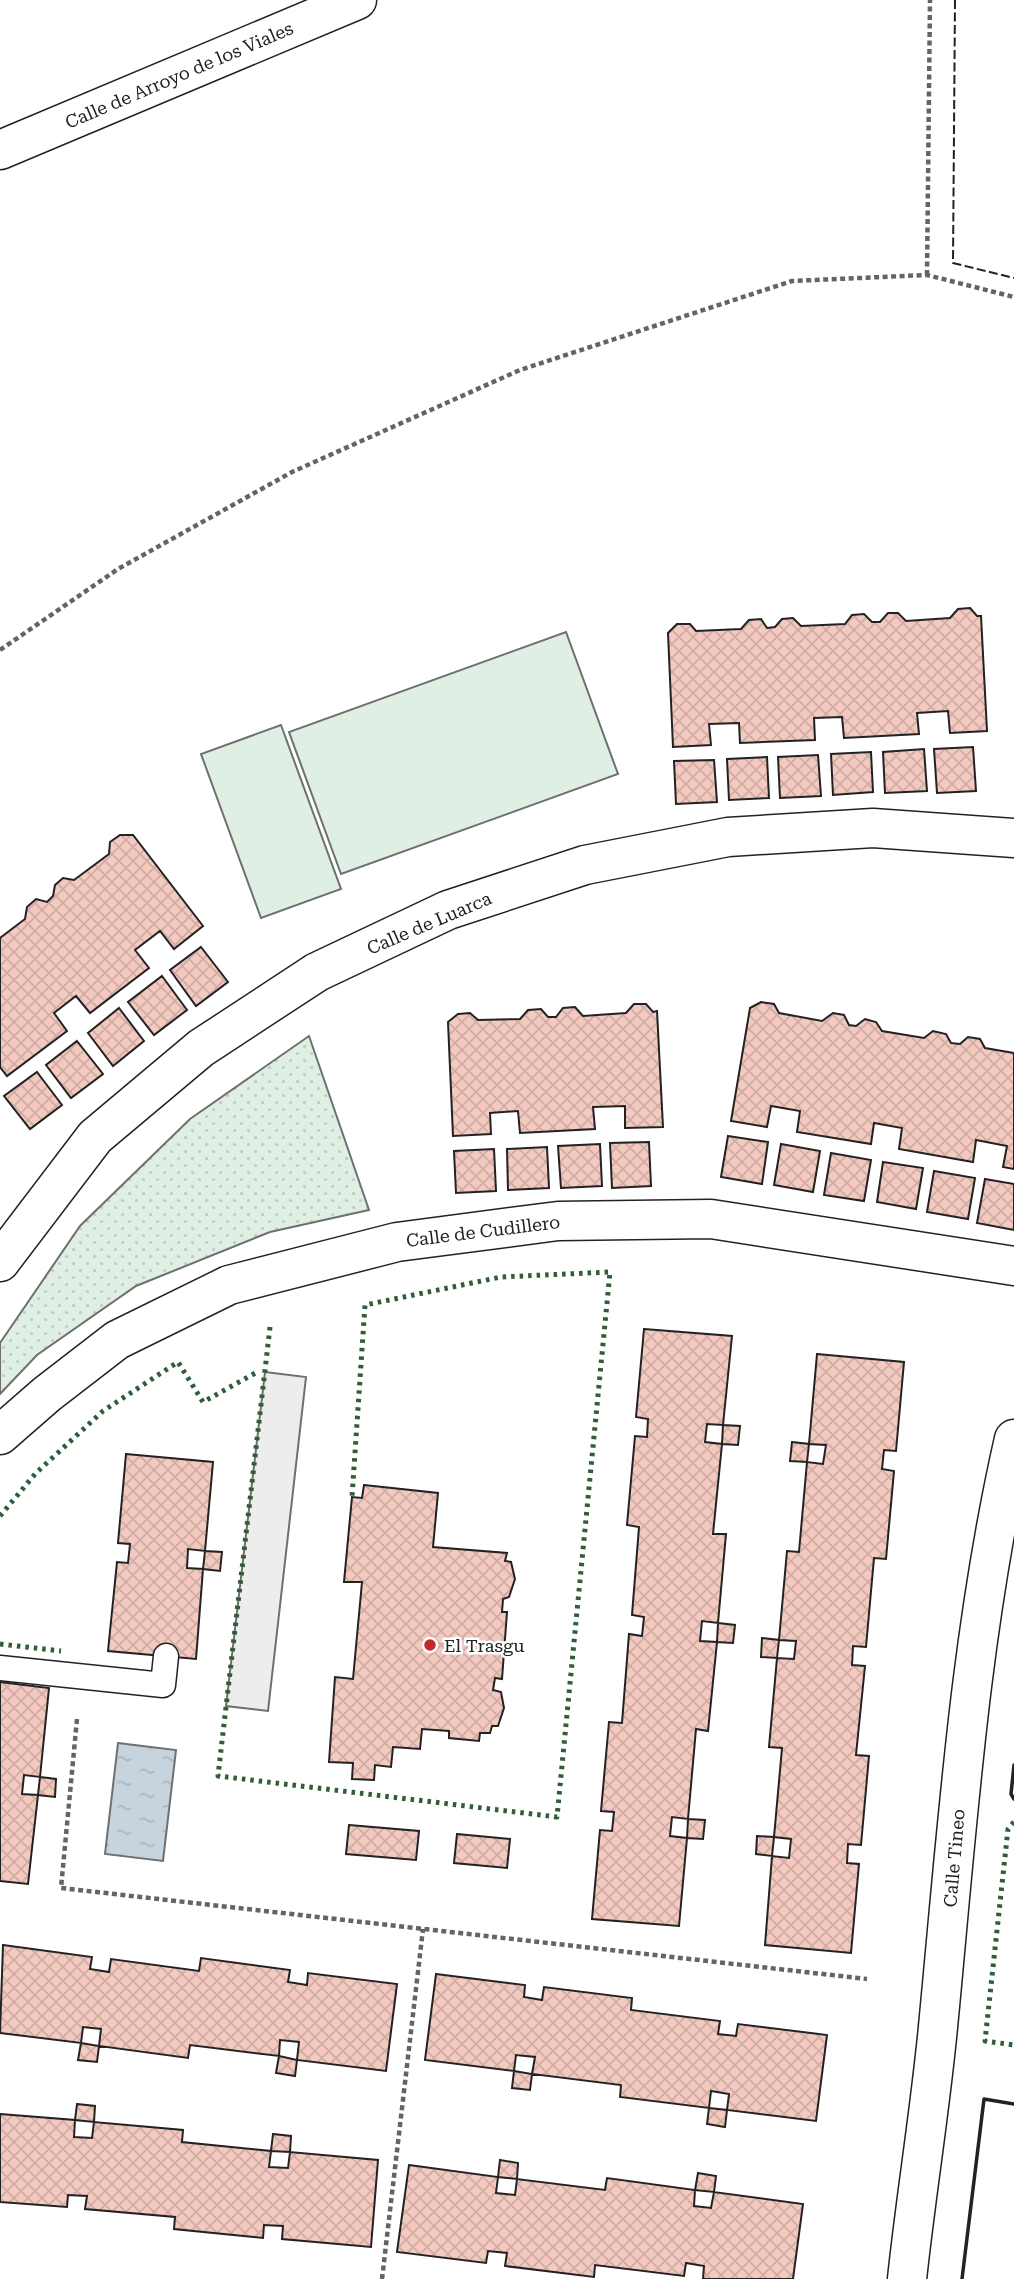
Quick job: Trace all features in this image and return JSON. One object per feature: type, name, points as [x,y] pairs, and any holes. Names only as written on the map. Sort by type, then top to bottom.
[{"type":"street","name":"Calle de Arroyo de los Viales","points":[[0,150],[357,0]]},
{"type":"street","name":"Calle de Luarca","points":[[2,1255],[95,1137],[201,1048],[317,972],[448,910],[585,864],[728,837],[873,828],[1014,838]]},
{"type":"street","name":"Calle de Cudillero","points":[[0,1435],[47,1394],[117,1340],[229,1285],[397,1242],[558,1221],[711,1219],[1014,1266]]},
{"type":"street","name":"Calle Tineo","points":[[907,2279],[934,2063],[969,1698],[1014,1438]]},
{"type":"lane","points":[[0,1668],[163,1685],[166,1656]]},
{"type":"path","points":[[927,275],[930,0]]},
{"type":"path","points":[[0,650],[118,569],[292,471],[520,370],[792,281],[927,275],[1014,298]]},
{"type":"path","points":[[81,1676],[61,1888],[867,1979]]},
{"type":"path","points":[[382,2279],[424,1929]]},
{"type":"green space","points":[[566,632],[618,774],[341,874],[289,732]]},
{"type":"green space","points":[[281,725],[341,889],[261,918],[201,754]]},
{"type":"green space","points":[[309,1036],[369,1210],[270,1232],[136,1286],[37,1355],[0,1394],[0,1343],[80,1226],[190,1119]]},
{"type":"shaded area","points":[[265,1372],[306,1377],[268,1711],[226,1706]]},
{"type":"water","points":[[118,1743],[176,1750],[163,1861],[105,1854]]},
{"type":"building","points":[[970,608],[977,616],[981,616],[987,731],[950,733],[948,711],[917,713],[919,734],[844,738],[842,717],[814,718],[815,740],[740,743],[739,723],[709,724],[711,745],[673,747],[668,633],[677,624],[690,624],[696,631],[741,629],[749,620],[761,619],[767,628],[775,627],[782,619],[793,618],[801,626],[845,624],[852,615],[864,614],[872,622],[880,622],[888,613],[898,613],[906,621],[950,618],[958,609]]},
{"type":"building","points":[[973,747],[976,791],[937,793],[934,749]]},
{"type":"building","points":[[924,749],[927,791],[885,793],[883,752]]},
{"type":"building","points":[[871,752],[873,792],[833,795],[831,754]]},
{"type":"building","points":[[818,755],[821,796],[780,798],[778,757]]},
{"type":"building","points":[[767,757],[769,798],[729,800],[727,759]]},
{"type":"building","points":[[714,760],[717,802],[676,804],[674,761]]},
{"type":"building","points":[[120,835],[133,835],[203,926],[174,949],[160,931],[135,950],[149,968],[90,1013],[76,996],[54,1013],[67,1031],[7,1076],[0,1067],[0,938],[25,919],[27,907],[36,899],[47,902],[53,896],[55,885],[63,878],[74,880],[109,854],[110,842]]},
{"type":"building","points":[[201,947],[228,982],[196,1006],[170,970]]},
{"type":"building","points":[[162,976],[187,1010],[154,1035],[128,1002]]},
{"type":"building","points":[[761,1002],[774,1004],[779,1013],[822,1021],[833,1013],[844,1015],[849,1025],[856,1026],[865,1019],[876,1022],[882,1031],[924,1038],[933,1031],[946,1034],[951,1043],[960,1044],[968,1037],[980,1039],[985,1048],[1014,1053],[1014,1169],[1003,1167],[1007,1146],[976,1140],[973,1162],[899,1149],[902,1128],[874,1123],[871,1144],[797,1132],[800,1111],[771,1106],[767,1127],[731,1121],[750,1008]]},
{"type":"building","points":[[634,1004],[646,1004],[653,1012],[657,1011],[663,1127],[625,1128],[625,1106],[593,1107],[595,1129],[520,1133],[518,1111],[490,1113],[491,1134],[453,1136],[448,1022],[458,1014],[470,1013],[478,1020],[520,1019],[528,1010],[541,1009],[548,1017],[556,1017],[563,1008],[575,1007],[583,1016],[626,1013]]},
{"type":"building","points":[[119,1008],[144,1041],[113,1066],[88,1033]]},
{"type":"building","points":[[77,1041],[103,1074],[71,1098],[46,1065]]},
{"type":"building","points":[[37,1072],[62,1105],[30,1129],[4,1096]]},
{"type":"building","points":[[728,1136],[768,1142],[762,1184],[721,1177]]},
{"type":"building","points":[[649,1142],[651,1186],[612,1188],[610,1143]]},
{"type":"building","points":[[600,1144],[602,1186],[561,1188],[558,1146]]},
{"type":"building","points":[[781,1144],[820,1151],[813,1192],[774,1185]]},
{"type":"building","points":[[547,1147],[549,1188],[508,1190],[507,1149]]},
{"type":"building","points":[[494,1149],[496,1191],[456,1193],[454,1151]]},
{"type":"building","points":[[831,1153],[871,1160],[864,1201],[824,1195]]},
{"type":"building","points":[[883,1162],[923,1168],[916,1209],[877,1202]]},
{"type":"building","points":[[934,1171],[975,1178],[968,1219],[927,1212]]},
{"type":"building","points":[[985,1179],[1014,1184],[1014,1230],[977,1223]]},
{"type":"building","points":[[644,1329],[732,1336],[723,1425],[707,1424],[705,1442],[722,1444],[713,1534],[726,1534],[718,1623],[702,1621],[700,1641],[717,1642],[708,1731],[696,1729],[688,1819],[672,1817],[670,1836],[687,1838],[679,1926],[592,1919],[600,1830],[612,1831],[614,1812],[601,1811],[609,1722],[622,1723],[629,1634],[642,1636],[644,1617],[632,1615],[639,1527],[627,1525],[635,1436],[647,1437],[648,1419],[636,1417]]},
{"type":"building","points":[[817,1354],[904,1362],[896,1451],[884,1450],[882,1469],[894,1471],[886,1559],[874,1558],[866,1647],[853,1646],[852,1665],[865,1666],[856,1755],[869,1756],[861,1845],[848,1844],[847,1863],[859,1864],[851,1953],[765,1945],[772,1856],[789,1858],[791,1839],[774,1837],[782,1748],[769,1747],[777,1658],[794,1659],[796,1641],[779,1640],[787,1551],[799,1552],[807,1462],[823,1464],[826,1445],[809,1444]]},
{"type":"building","points":[[723,1425],[740,1426],[738,1445],[722,1444]]},
{"type":"building","points":[[792,1442],[809,1444],[807,1462],[790,1461]]},
{"type":"building","points":[[126,1454],[213,1462],[205,1551],[188,1549],[187,1568],[203,1569],[196,1659],[108,1651],[117,1562],[128,1563],[130,1544],[118,1543]]},
{"type":"building","name":"El Trasgu","points":[[364,1485],[438,1493],[433,1547],[507,1553],[505,1561],[511,1562],[515,1579],[509,1597],[503,1599],[502,1612],[507,1612],[502,1679],[495,1678],[493,1690],[501,1692],[504,1708],[498,1726],[492,1726],[490,1733],[480,1733],[479,1741],[449,1738],[449,1731],[422,1729],[420,1749],[393,1747],[391,1767],[375,1765],[374,1780],[352,1779],[353,1763],[329,1762],[335,1677],[353,1679],[362,1582],[344,1582],[352,1497],[362,1498]]},
{"type":"building","points":[[205,1551],[222,1552],[220,1571],[203,1569]]},
{"type":"building","points":[[718,1623],[735,1625],[733,1643],[717,1642]]},
{"type":"building","points":[[762,1638],[779,1640],[777,1658],[761,1657]]},
{"type":"building","points":[[0,1682],[49,1688],[40,1777],[24,1775],[22,1794],[38,1795],[28,1884],[0,1881]]},
{"type":"building","points":[[40,1777],[56,1779],[55,1797],[38,1795]]},
{"type":"building","points":[[688,1819],[705,1820],[703,1839],[687,1838]]},
{"type":"building","points":[[349,1825],[419,1831],[416,1860],[346,1854]]},
{"type":"building","points":[[457,1834],[510,1839],[507,1868],[454,1863]]},
{"type":"building","points":[[757,1836],[774,1837],[772,1856],[756,1854]]},
{"type":"building","points":[[3,1945],[92,1957],[90,1969],[109,1972],[111,1959],[199,1971],[201,1958],[290,1970],[288,1982],[307,1985],[308,1973],[397,1984],[386,2071],[297,2060],[299,2042],[280,2040],[279,2056],[190,2045],[188,2058],[99,2046],[101,2029],[83,2027],[81,2043],[0,2033]]},
{"type":"building","points":[[436,1974],[525,1985],[524,1997],[542,2000],[544,1987],[632,1998],[631,2010],[720,2021],[718,2034],[736,2036],[738,2024],[827,2035],[816,2121],[727,2110],[729,2094],[711,2091],[709,2108],[620,2097],[621,2085],[532,2074],[535,2057],[516,2055],[514,2071],[425,2060]]},
{"type":"building","points":[[81,2043],[99,2046],[97,2062],[78,2060]]},
{"type":"building","points":[[279,2056],[297,2060],[295,2076],[276,2073]]},
{"type":"building","points":[[514,2071],[532,2074],[530,2090],[512,2088]]},
{"type":"building","points":[[77,2104],[95,2106],[94,2122],[75,2120]]},
{"type":"building","points":[[709,2108],[727,2110],[725,2127],[707,2124]]},
{"type":"building","points":[[0,2114],[75,2120],[74,2137],[92,2138],[94,2122],[183,2130],[182,2142],[271,2151],[269,2167],[288,2168],[290,2152],[378,2160],[371,2247],[282,2239],[283,2226],[264,2225],[263,2238],[174,2229],[175,2217],[85,2209],[87,2196],[68,2195],[67,2207],[0,2202]]},
{"type":"building","points":[[273,2134],[291,2136],[290,2152],[271,2151]]},
{"type":"building","points":[[500,2160],[518,2163],[517,2179],[498,2177]]},
{"type":"building","points":[[409,2165],[498,2177],[496,2193],[515,2195],[517,2179],[605,2190],[607,2178],[695,2190],[694,2206],[711,2208],[714,2192],[803,2204],[793,2279],[703,2279],[704,2266],[686,2263],[684,2276],[595,2265],[594,2277],[505,2266],[507,2253],[488,2251],[486,2263],[397,2252]]},
{"type":"building","points":[[698,2173],[716,2176],[714,2192],[695,2190]]},
{"type":"hedge","points":[[270,1327],[218,1776],[557,1817],[610,1272],[501,1277],[365,1305],[352,1497]]},
{"type":"hedge","points":[[0,1516],[36,1473],[103,1411],[178,1362],[203,1402],[259,1371]]},
{"type":"hedge","points":[[0,1644],[61,1651]]},
{"type":"hedge","points":[[1014,1822],[1008,1829],[985,2041],[1014,2045]]},
{"type":"fence","points":[[955,0],[953,263],[1014,278]]},
{"type":"wall","points":[[1014,1765],[1011,1794],[1014,1799]]},
{"type":"wall","points":[[962,2279],[984,2099],[1014,2104]]},
{"type":"place","name":"El Trasgu","points":[[430,1645]]}]
